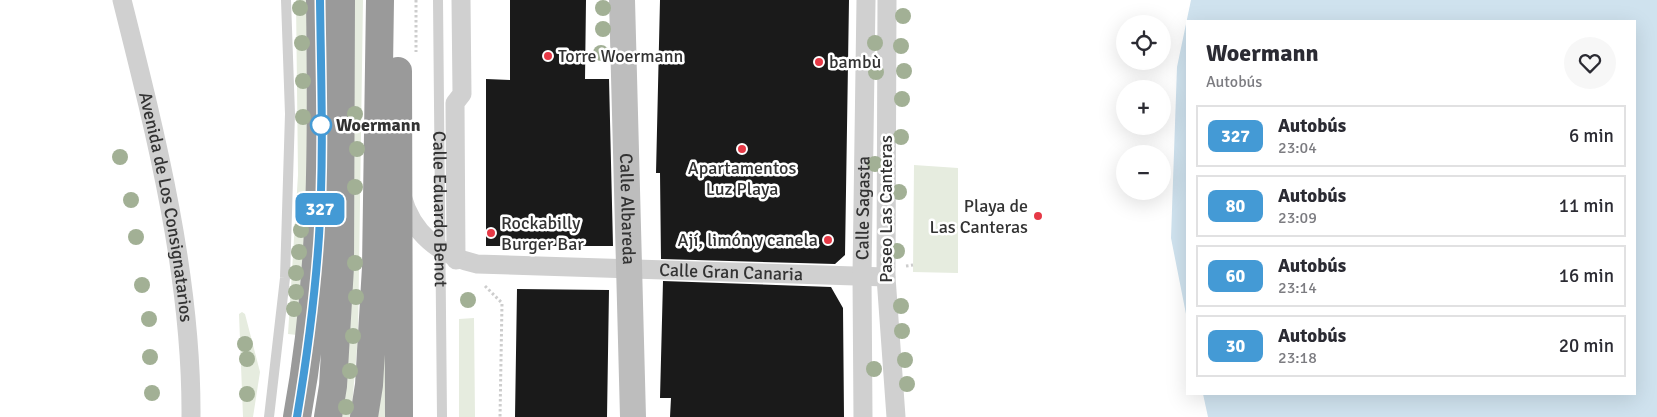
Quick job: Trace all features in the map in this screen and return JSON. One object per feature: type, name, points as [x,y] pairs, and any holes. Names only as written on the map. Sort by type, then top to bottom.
[{"type":"highway","points":[[297,417],[307,353],[319,234],[322,146],[320,0]]},
{"type":"highway","points":[[328,417],[333,386],[340,276],[341,0]]},
{"type":"highway","points":[[364,417],[369,385],[376,267],[380,0]]},
{"type":"highway","points":[[396,0],[399,417]]},
{"type":"street","name":"Avenida de Los Consignatarios","points":[[122,0],[146,96],[182,282],[191,417]]},
{"type":"street","name":"Calle Eduardo Benot","points":[[449,255],[455,103],[462,94],[461,0]]},
{"type":"street","name":"Calle Albareda","points":[[622,0],[631,269],[633,417]]},
{"type":"street","name":"Calle Sagasta","points":[[863,417],[862,276],[866,0]]},
{"type":"street","name":"Paseo Las Canteras","points":[[887,0],[886,277],[896,417]]},
{"type":"street","points":[[398,183],[406,212],[425,236],[449,255]]},
{"type":"street","name":"Calle Gran Canaria","points":[[449,255],[477,264],[886,277]]},
{"type":"lane","points":[[269,417],[285,278],[290,114],[286,0]]},
{"type":"lane","name":"Calle Eduardo Benot","points":[[438,0],[449,255],[442,417]]},
{"type":"path","points":[[477,264],[477,279],[502,303],[500,417]]},
{"type":"shaded area","points":[[296,0],[310,0],[310,176],[297,335],[288,334],[298,175]]},
{"type":"shaded area","points":[[353,0],[363,0],[358,337],[351,417],[342,417],[354,213]]},
{"type":"shaded area","points":[[914,165],[958,168],[958,273],[913,272]]},
{"type":"shaded area","points":[[242,312],[245,314],[260,372],[253,417],[243,417],[239,314]]},
{"type":"shaded area","points":[[474,318],[475,417],[459,417],[459,319]]},
{"type":"shaded area","points":[[385,335],[390,417],[376,417]]},
{"type":"water","points":[[1191,0],[1657,0],[1657,417],[1208,417],[1203,395],[1636,395],[1636,20],[1187,20]]},
{"type":"water","points":[[1186,24],[1186,314],[1171,238],[1177,67]]},
{"type":"building","points":[[510,0],[586,0],[585,79],[609,79],[613,246],[486,246],[486,79],[510,80]]},
{"type":"building","points":[[660,0],[849,0],[845,255],[835,264],[661,259],[660,173],[656,173]]},
{"type":"building","points":[[663,281],[831,287],[843,308],[844,417],[670,417],[671,398],[660,398]]},
{"type":"building","points":[[517,289],[609,290],[607,417],[515,417]]},
{"type":"bus line","name":"327","points":[[297,417],[315,290],[319,234],[322,146],[320,0]]},
{"type":"place","name":"Torre Woermann","points":[[548,56]]},
{"type":"place","name":"bambù","points":[[819,62]]},
{"type":"place","name":"Woermann","points":[[321,125]]},
{"type":"place","name":"Apartamentos Luz Playa","points":[[742,149]]},
{"type":"place","name":"Playa de Las Canteras","points":[[1038,216]]},
{"type":"place","name":"Rockabilly Burger Bar","points":[[491,233]]},
{"type":"place","name":"Ají, limón y canela","points":[[828,240]]}]
